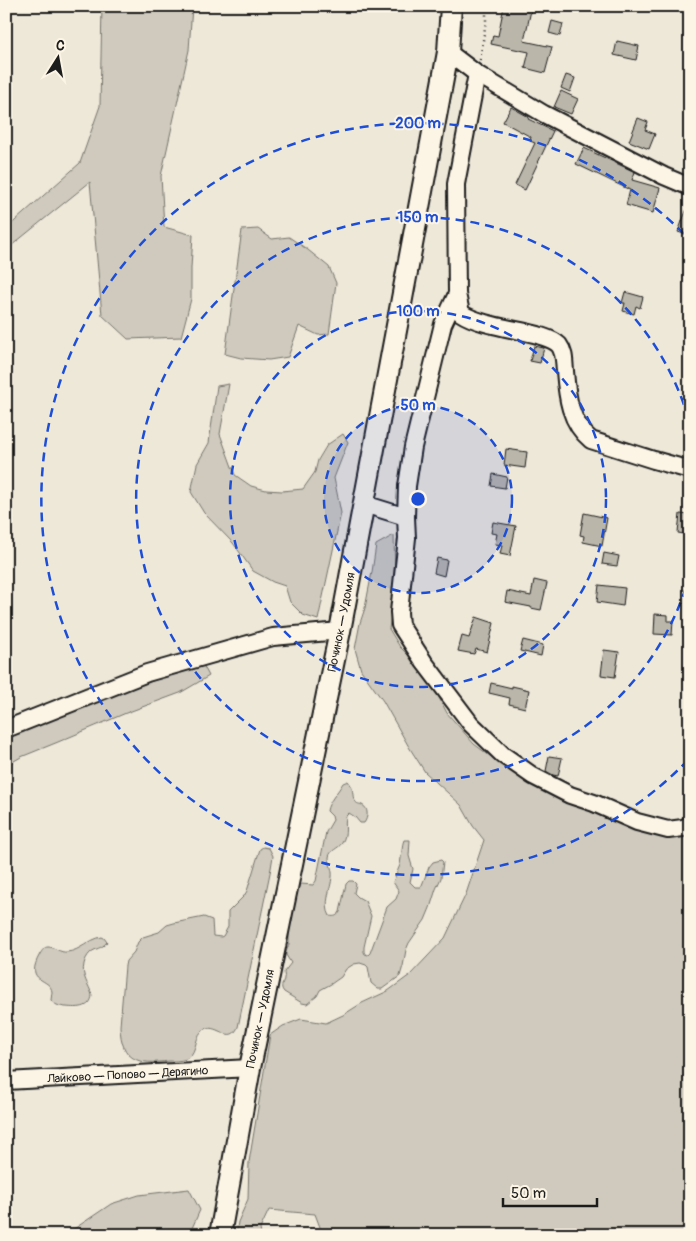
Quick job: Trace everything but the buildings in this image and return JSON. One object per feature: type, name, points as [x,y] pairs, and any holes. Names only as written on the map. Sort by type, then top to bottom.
[{"type":"main road","name":"Починок — Удомля","points":[[220,1235],[250,1068],[340,631],[364,504],[448,52],[451,6]]},
{"type":"street","points":[[448,52],[477,74],[544,114],[664,176],[690,187]]},
{"type":"street","points":[[477,74],[456,184],[458,294],[462,313],[469,318],[552,339],[563,352],[566,389],[573,416],[578,427],[591,440],[690,470]]},
{"type":"street","points":[[458,294],[443,324],[413,447],[407,486],[407,538],[399,612],[400,625],[424,662],[471,724],[503,755],[533,776],[570,795],[594,803],[637,822],[668,830],[690,825]]},
{"type":"street","points":[[364,504],[406,517]]},
{"type":"street","points":[[6,729],[156,671],[273,637],[340,631]]},
{"type":"street","name":"Лайково — Попово — Дерягино","points":[[6,1081],[250,1068]]},
{"type":"path","points":[[477,74],[486,22],[486,6]]},
{"type":"shaded area","points":[[102,6],[192,6],[189,50],[161,176],[164,227],[193,235],[191,299],[181,337],[128,339],[102,315],[90,182],[6,250],[6,229],[80,163],[100,106]]},
{"type":"shaded area","points":[[258,229],[272,239],[289,237],[308,250],[329,267],[336,283],[329,334],[318,335],[299,326],[288,357],[269,360],[241,358],[225,354],[242,230]]},
{"type":"shaded area","points":[[229,384],[220,434],[235,475],[251,486],[266,490],[282,491],[303,489],[315,472],[318,460],[327,445],[343,434],[348,442],[334,478],[341,513],[318,620],[303,615],[290,602],[285,586],[253,571],[233,543],[204,513],[191,492],[197,464],[209,443],[217,386]]},
{"type":"shaded area","points":[[394,535],[395,584],[389,629],[400,647],[426,673],[447,713],[474,744],[510,771],[552,796],[601,811],[632,829],[671,837],[690,830],[690,1235],[323,1235],[315,1214],[269,1210],[260,1229],[261,1235],[236,1235],[238,1222],[248,1199],[249,1162],[270,1035],[283,1026],[301,1019],[326,1023],[388,991],[410,975],[445,938],[466,894],[484,840],[473,826],[461,805],[425,772],[383,701],[361,670],[355,649],[365,608],[376,545]]},
{"type":"shaded area","points":[[202,663],[209,676],[180,693],[126,713],[21,757],[6,767],[6,734]]},
{"type":"shaded area","points":[[348,781],[355,801],[366,808],[367,816],[364,823],[360,823],[349,813],[346,816],[344,839],[329,857],[332,874],[327,907],[330,916],[337,915],[340,912],[346,884],[349,881],[353,881],[356,884],[354,893],[365,901],[371,916],[364,947],[365,954],[368,955],[370,953],[387,907],[396,899],[399,891],[393,882],[400,865],[404,840],[410,840],[409,856],[413,869],[410,882],[415,887],[421,887],[429,867],[433,862],[441,860],[443,862],[441,878],[425,920],[406,950],[400,976],[382,989],[378,989],[371,983],[368,967],[360,963],[354,964],[346,969],[341,977],[320,990],[317,996],[307,1004],[284,992],[282,988],[284,972],[291,963],[286,955],[289,944],[289,928],[297,889],[301,884],[313,885],[316,881],[326,832],[333,820],[327,811],[328,808],[343,783]]},
{"type":"shaded area","points":[[263,847],[269,848],[273,856],[238,1027],[235,1032],[227,1034],[215,1029],[205,1029],[199,1035],[191,1055],[184,1060],[148,1062],[133,1058],[124,1047],[120,1026],[126,961],[143,937],[159,932],[167,925],[174,923],[204,917],[212,920],[213,936],[223,936],[228,927],[228,912],[247,891],[260,849]]},
{"type":"shaded area","points":[[102,937],[107,942],[90,953],[86,958],[83,969],[84,977],[92,995],[89,1003],[83,1007],[75,1008],[54,1004],[51,1000],[51,987],[36,975],[36,964],[42,950],[48,947],[64,952],[72,951]]},
{"type":"shaded area","points":[[189,1189],[200,1210],[189,1235],[65,1235],[111,1204],[139,1195]]}]
